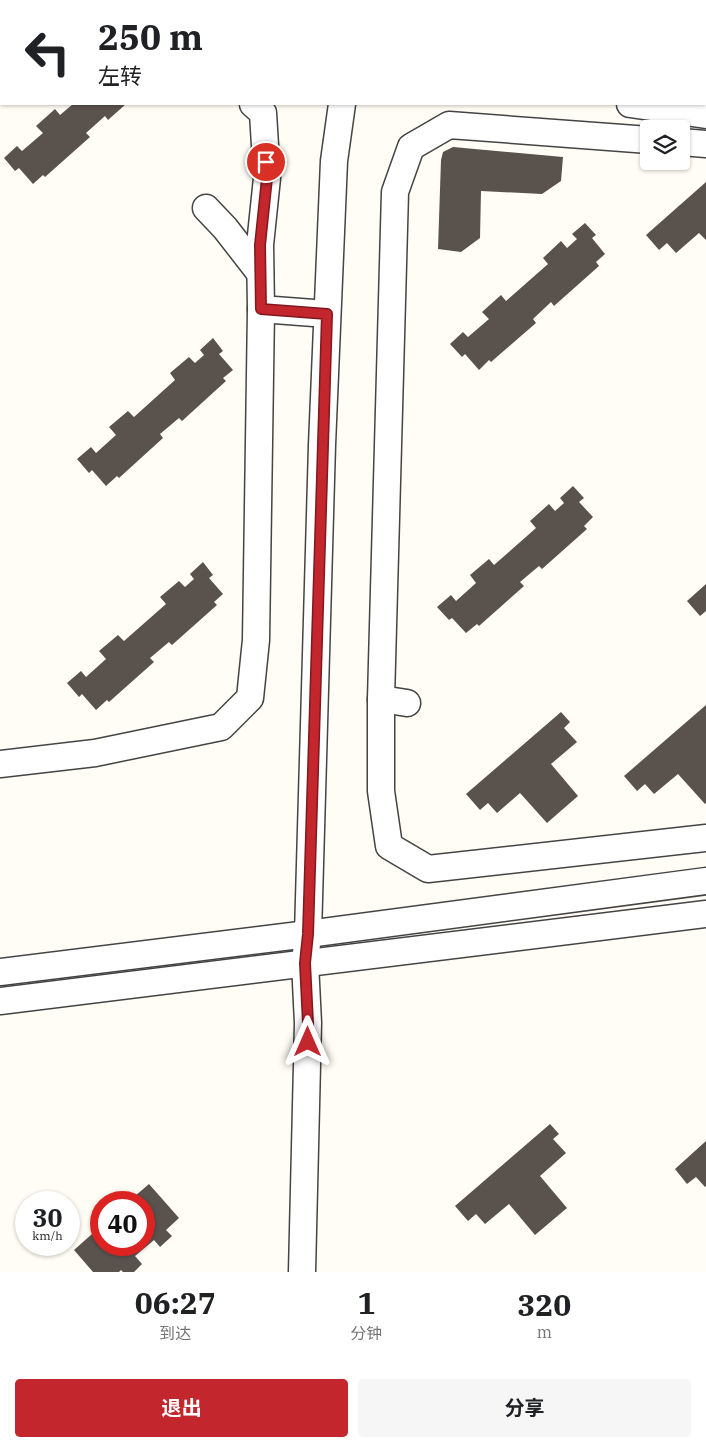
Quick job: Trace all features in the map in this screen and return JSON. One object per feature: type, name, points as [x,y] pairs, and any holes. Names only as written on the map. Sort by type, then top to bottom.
[{"type":"street","points":[[0,764],[95,753],[221,727],[250,698],[256,640],[261,309],[260,245],[267,178],[263,113],[254,105]]},
{"type":"street","points":[[302,1272],[308,1023],[305,963],[308,934],[327,314],[334,161],[342,105]]},
{"type":"street","points":[[637,105],[706,115]]},
{"type":"street","points":[[640,139],[449,125],[411,147],[395,192],[381,699],[381,790],[389,846],[428,869],[706,838]]},
{"type":"street","points":[[690,143],[706,144]]},
{"type":"street","points":[[206,208],[225,228],[260,273]]},
{"type":"street","points":[[261,309],[327,314]]},
{"type":"street","points":[[381,699],[407,703]]},
{"type":"street","points":[[0,972],[308,934],[706,881]]},
{"type":"street","points":[[0,1001],[706,914]]},
{"type":"building","points":[[72,105],[125,105],[108,120],[105,116],[86,133],[90,137],[45,177],[43,175],[33,184],[19,168],[15,171],[4,158],[17,146],[22,151],[43,133],[36,126],[55,109],[60,115]]},
{"type":"building","points":[[453,147],[563,157],[561,181],[542,194],[481,191],[480,238],[461,252],[438,249],[441,160],[443,152]]},
{"type":"building","points":[[706,182],[706,240],[699,233],[676,253],[667,243],[659,250],[646,235]]},
{"type":"building","points":[[585,223],[596,235],[592,238],[605,254],[596,262],[599,266],[554,306],[551,302],[533,319],[536,323],[479,370],[465,354],[462,357],[450,344],[463,332],[468,337],[489,319],[482,312],[501,295],[506,301],[548,264],[543,258],[561,241],[567,248],[577,239],[572,234]]},
{"type":"building","points":[[213,338],[223,351],[219,354],[233,370],[223,378],[226,381],[182,421],[179,418],[160,434],[163,438],[119,478],[117,476],[106,486],[92,470],[89,473],[77,459],[91,447],[96,453],[116,435],[109,427],[128,411],[134,417],[175,380],[170,373],[189,357],[195,363],[204,355],[200,350]]},
{"type":"building","points":[[573,486],[584,498],[579,502],[593,517],[584,526],[587,529],[542,569],[539,566],[520,582],[524,586],[479,626],[477,624],[466,633],[452,618],[449,620],[437,607],[451,595],[456,601],[476,583],[470,575],[489,559],[494,565],[536,528],[530,521],[549,504],[555,511],[564,503],[560,498]]},
{"type":"building","points":[[203,562],[213,575],[209,578],[223,594],[214,602],[217,605],[172,645],[169,642],[150,658],[154,662],[109,702],[107,700],[96,710],[82,694],[79,697],[67,683],[81,671],[86,677],[106,659],[99,651],[118,635],[124,641],[166,604],[160,597],[179,581],[185,587],[194,579],[190,574]]},
{"type":"building","points":[[706,584],[706,611],[700,616],[687,601]]},
{"type":"building","points":[[706,705],[706,803],[678,774],[654,794],[645,784],[637,791],[624,776]]},
{"type":"building","points":[[561,712],[570,722],[564,728],[577,742],[551,764],[578,796],[547,823],[520,793],[497,813],[488,803],[480,810],[466,794]]},
{"type":"building","points":[[550,1124],[559,1134],[553,1139],[566,1153],[540,1176],[567,1208],[535,1235],[509,1204],[485,1224],[476,1214],[468,1221],[455,1206]]},
{"type":"building","points":[[706,1141],[706,1186],[696,1177],[687,1184],[675,1169]]},
{"type":"building","points":[[149,1184],[179,1218],[166,1230],[172,1236],[160,1247],[155,1241],[155,1191],[141,1191]]},
{"type":"building","points":[[90,1236],[90,1256],[135,1256],[142,1264],[134,1272],[123,1272],[121,1270],[119,1272],[93,1272],[79,1256],[80,1245]]},
{"type":"route","points":[[266,162],[267,178],[260,245],[261,309],[327,314],[308,934],[305,963],[308,1042]]}]
